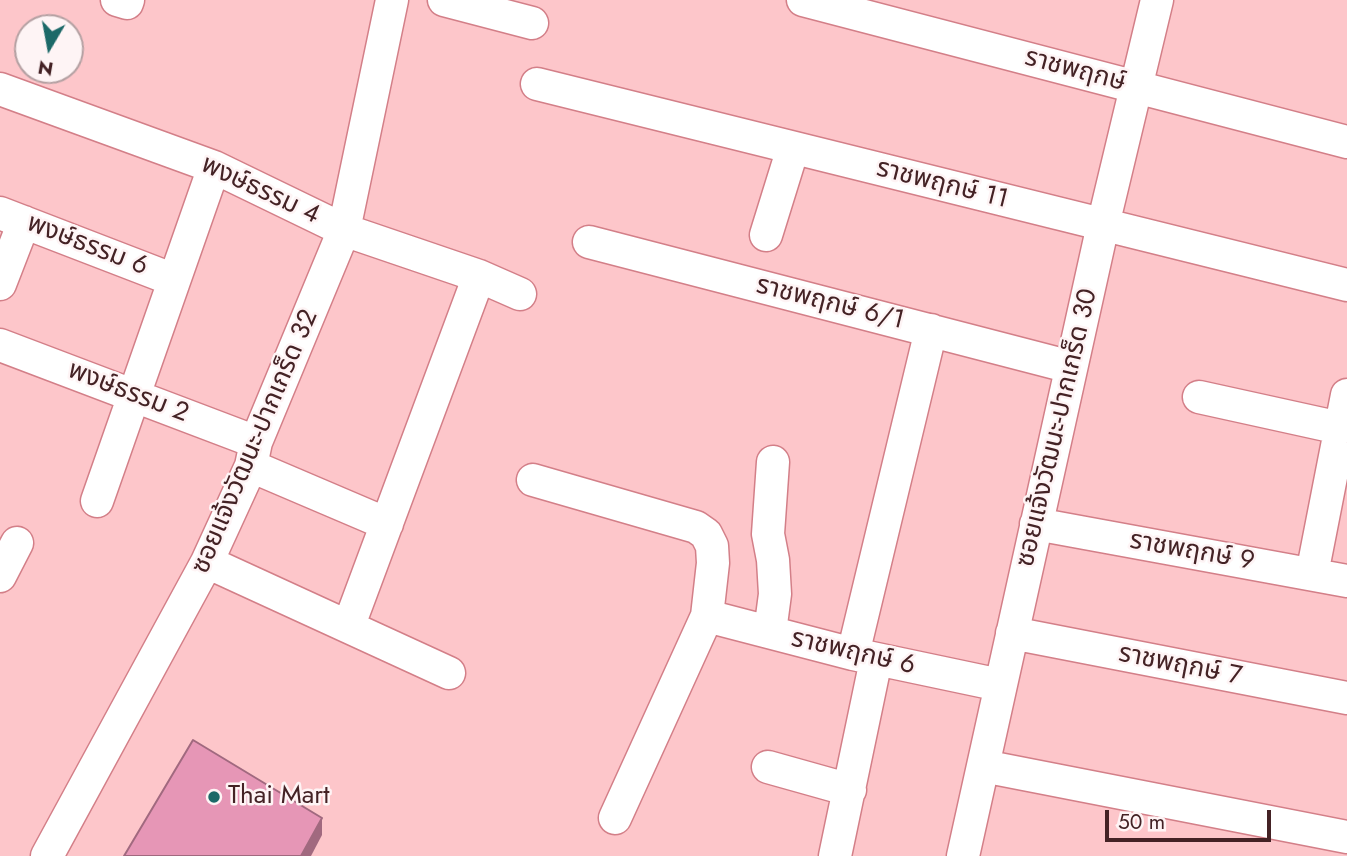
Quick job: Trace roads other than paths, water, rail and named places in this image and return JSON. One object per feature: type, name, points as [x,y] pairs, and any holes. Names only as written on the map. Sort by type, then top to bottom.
[{"type":"street","points":[[117,0],[127,3],[128,0]]},
{"type":"street","points":[[444,0],[532,23]]},
{"type":"street","name":"ราชพฤกษ์","points":[[803,0],[1347,142]]},
{"type":"street","name":"ซอยแจ้งวัฒนะ-ปากเกร็ด 30","points":[[963,856],[1103,225],[1157,0]]},
{"type":"street","name":"ซอยแจ้งวัฒนะ-ปากเกร็ด 32","points":[[47,856],[207,562],[254,454],[344,230],[388,1]]},
{"type":"street","name":"ราชพฤกษ์ 11","points":[[537,84],[1347,285]]},
{"type":"street","name":"พงษ์ธรรม 4","points":[[0,89],[214,167],[344,230],[479,276],[520,294]]},
{"type":"street","points":[[766,235],[793,148]]},
{"type":"street","points":[[97,502],[214,167]]},
{"type":"street","points":[[0,284],[12,217]]},
{"type":"street","name":"พงษ์ธรรม 6","points":[[12,217],[174,279]]},
{"type":"street","name":"ราชพฤกษ์ 6/1","points":[[589,242],[1071,367]]},
{"type":"street","points":[[349,625],[479,276]]},
{"type":"street","points":[[835,856],[850,790],[864,657],[931,330]]},
{"type":"street","name":"พงษ์ธรรม 2","points":[[0,345],[134,395],[387,524]]},
{"type":"street","points":[[1199,397],[1345,404],[1341,462],[1312,574]]},
{"type":"street","points":[[770,632],[775,576],[768,534],[774,461]]},
{"type":"street","points":[[533,480],[696,527],[706,534],[712,546],[713,563],[707,616],[615,818]]},
{"type":"street","name":"ราชพฤกษ์ 9","points":[[1036,524],[1347,581]]},
{"type":"street","points":[[0,576],[17,543]]},
{"type":"street","points":[[207,562],[449,673]]},
{"type":"street","name":"ราชพฤกษ์ 6","points":[[707,616],[864,657],[1000,685]]},
{"type":"street","name":"ราชพฤกษ์ 7","points":[[1012,633],[1347,698]]},
{"type":"street","points":[[982,766],[1347,837]]},
{"type":"street","points":[[768,767],[850,790]]},
{"type":"place","name":"Thai Mart","points":[[214,797]]}]
